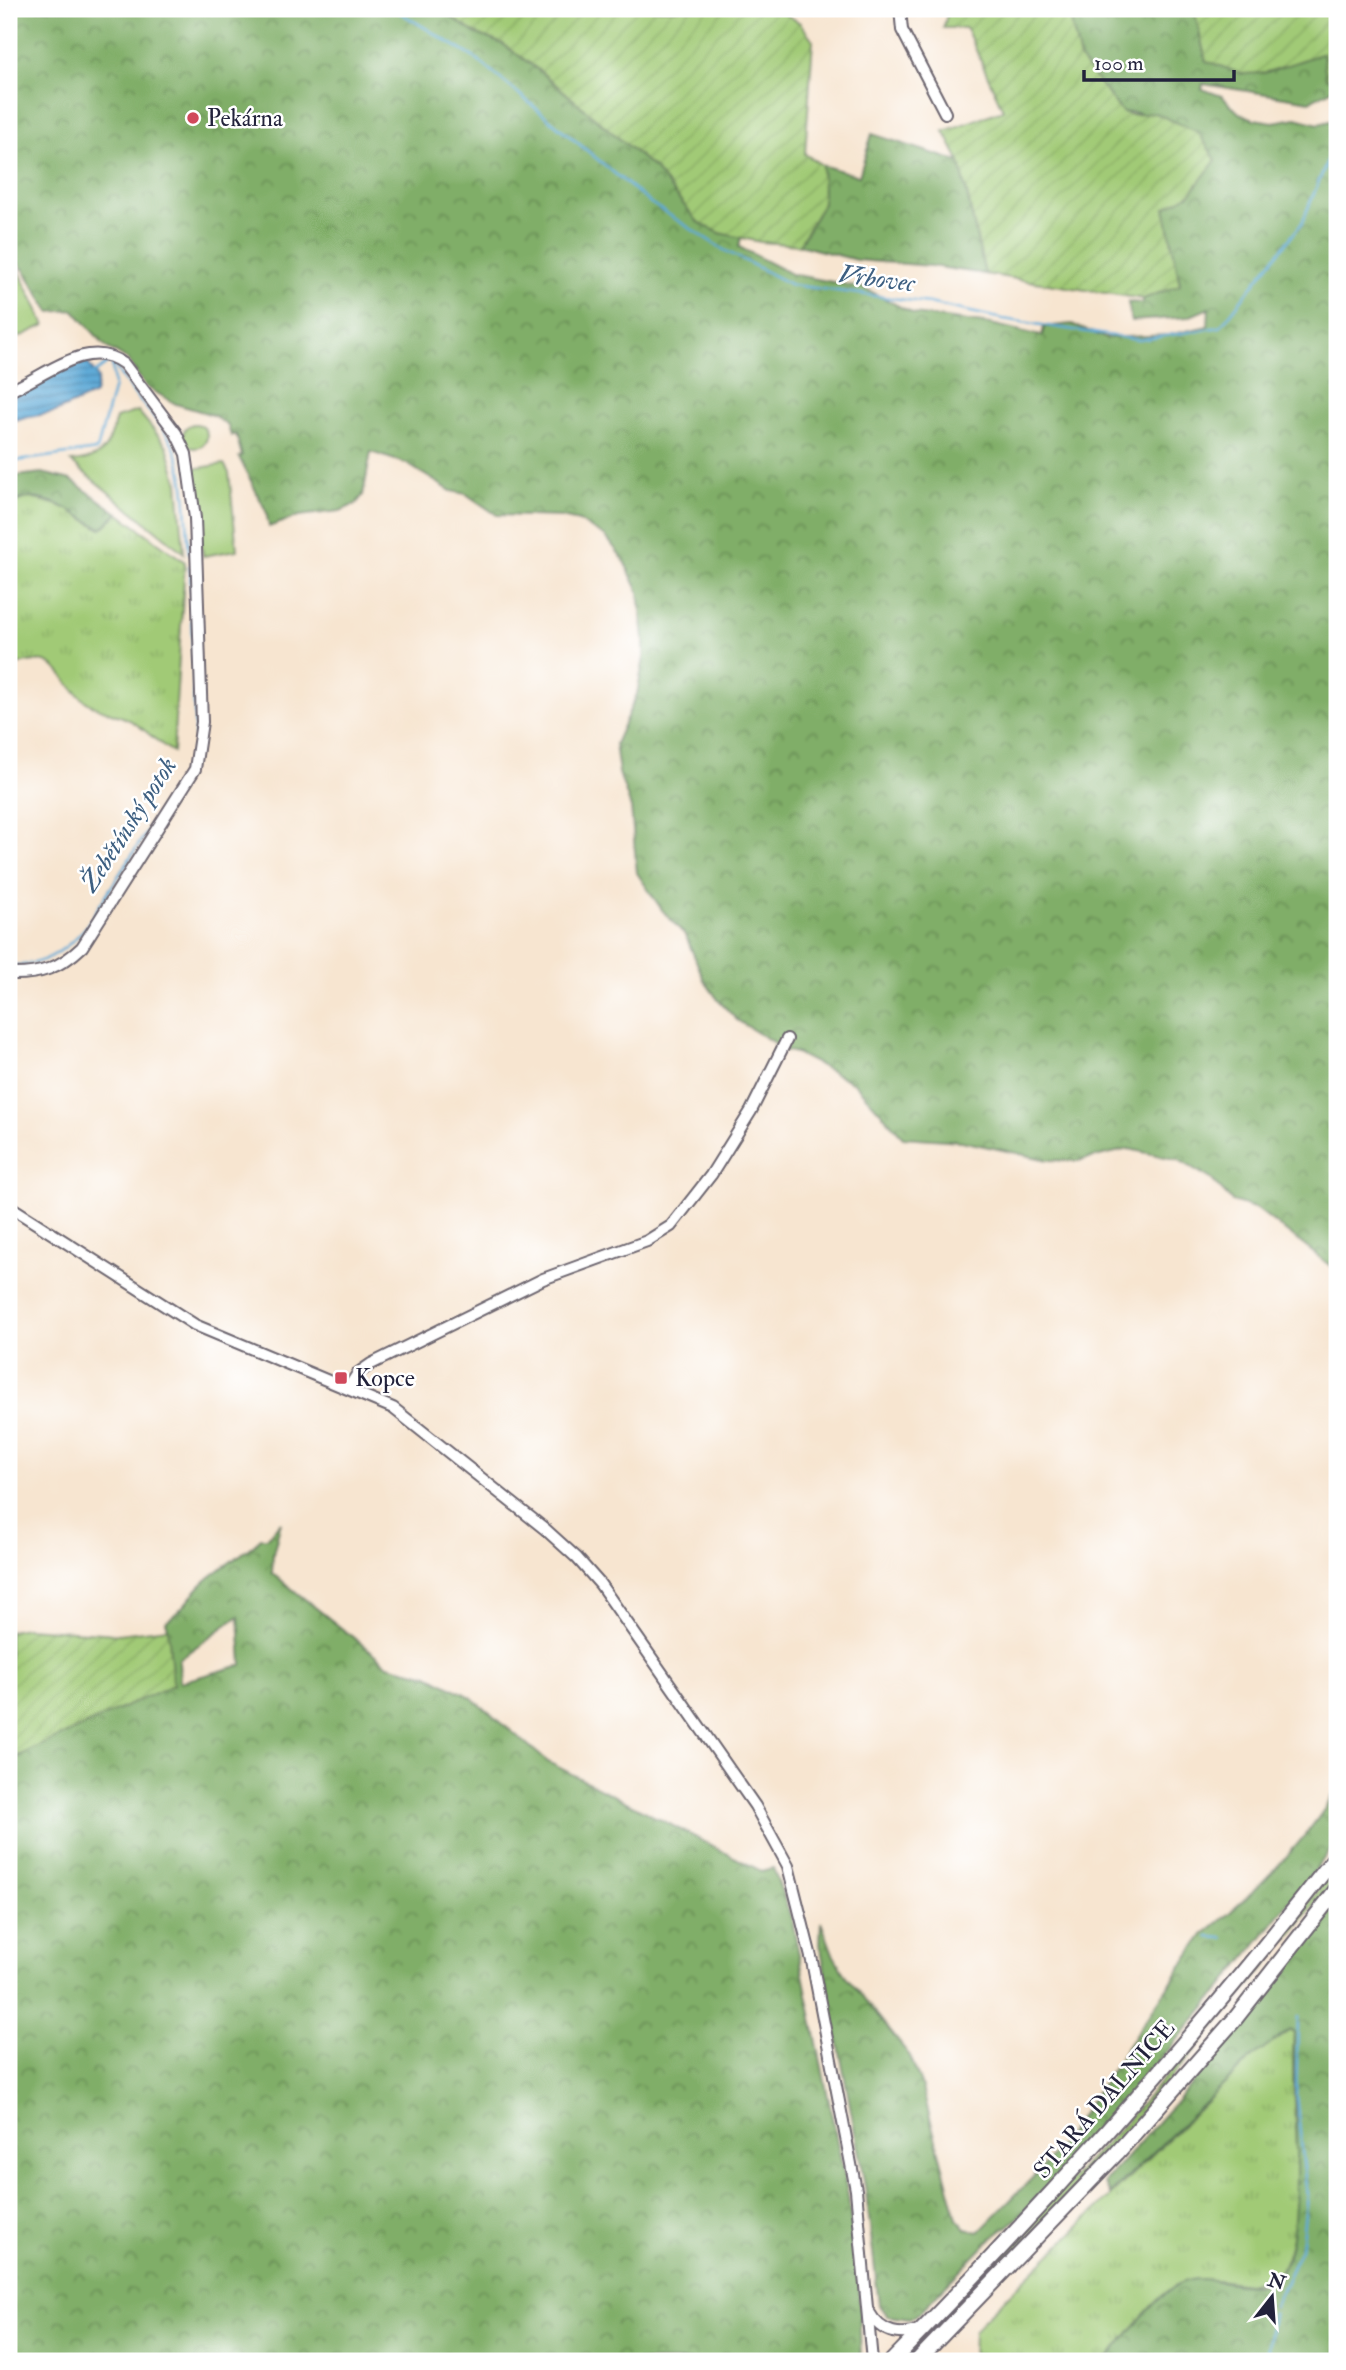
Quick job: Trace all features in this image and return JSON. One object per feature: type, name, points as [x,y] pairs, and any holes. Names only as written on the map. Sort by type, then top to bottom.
[{"type":"main road","name":"STARÁ DÁLNICE","points":[[892,2361],[929,2325],[1104,2137],[1335,1857]]},
{"type":"main road","name":"STARÁ DÁLNICE","points":[[917,2361],[1009,2269],[1117,2153],[1226,2029],[1337,1889]]},
{"type":"main road","points":[[931,2361],[1009,2269]]},
{"type":"street","points":[[901,9],[902,30],[945,113]]},
{"type":"street","points":[[9,391],[87,354],[114,356],[124,364],[176,433],[186,454],[195,518],[202,722],[195,769],[82,947],[60,965],[48,970],[9,974]]},
{"type":"street","points":[[349,1387],[355,1377],[372,1363],[461,1317],[581,1264],[647,1241],[671,1226],[711,1175],[751,1111],[788,1038]]},
{"type":"street","points":[[9,1206],[195,1325],[349,1387],[407,1417],[577,1558],[605,1591],[776,1839],[796,1891],[856,2190],[872,2361]]},
{"type":"street","points":[[869,2311],[877,2324],[889,2332],[911,2332],[929,2325]]},
{"type":"green space","points":[[9,9],[439,9],[475,33],[503,44],[540,71],[655,169],[698,222],[720,233],[741,237],[739,247],[791,274],[864,288],[914,314],[991,324],[1042,336],[1044,327],[1072,324],[1105,338],[1169,335],[1208,326],[1209,308],[1188,317],[1131,321],[1128,302],[1143,303],[1143,299],[1180,284],[1165,208],[1184,195],[1139,113],[1122,112],[1079,59],[1070,17],[1043,9],[1194,9],[1206,61],[1264,73],[1323,53],[1326,78],[1337,82],[1337,87],[1310,101],[1203,84],[1202,89],[1222,96],[1239,113],[1254,119],[1273,122],[1296,118],[1319,124],[1337,119],[1337,1271],[1257,1209],[1232,1201],[1211,1179],[1179,1160],[1129,1149],[1078,1161],[1048,1160],[961,1141],[903,1137],[854,1083],[796,1053],[778,1049],[774,1043],[737,1020],[704,980],[686,936],[662,910],[637,873],[631,808],[619,773],[615,744],[637,694],[644,658],[644,639],[639,592],[623,559],[606,537],[579,521],[561,517],[497,515],[466,494],[451,491],[407,464],[371,452],[363,495],[356,504],[340,511],[299,516],[269,527],[266,511],[239,457],[242,456],[236,434],[231,436],[228,426],[213,415],[176,404],[145,386],[128,360],[106,347],[74,310],[50,312],[24,270],[9,252]]},
{"type":"green space","points":[[439,9],[778,9],[800,23],[813,40],[805,154],[822,165],[823,203],[799,245],[760,242],[720,233],[698,222],[655,169],[540,71],[503,44],[475,33]]},
{"type":"green space","points":[[949,9],[1043,9],[1070,17],[1080,59],[1122,112],[1131,115],[1155,113],[1198,132],[1216,160],[1190,194],[1165,208],[1180,285],[1143,299],[985,274],[960,162],[944,131],[1003,110],[966,28],[943,28]]},
{"type":"green space","points":[[1194,9],[1337,9],[1337,82],[1326,78],[1323,53],[1264,73],[1242,74],[1206,61]]},
{"type":"green space","points":[[872,134],[960,162],[985,274],[931,266],[856,260],[799,245],[823,203],[822,165],[859,176]]},
{"type":"green space","points":[[9,250],[45,325],[9,342]]},
{"type":"green space","points":[[138,411],[167,446],[178,483],[184,553],[71,462],[98,455],[107,444],[116,418]]},
{"type":"green space","points":[[195,424],[204,427],[207,436],[204,445],[195,448],[186,445],[183,436],[186,427]]},
{"type":"green space","points":[[224,464],[229,473],[237,550],[203,556],[192,469]]},
{"type":"green space","points":[[42,473],[71,480],[118,513],[101,529],[44,500],[31,498],[9,505],[9,477]]},
{"type":"green space","points":[[28,497],[65,507],[101,529],[118,513],[185,562],[173,752],[133,722],[88,703],[57,669],[49,664],[39,661],[26,662],[9,668],[9,505]]},
{"type":"green space","points":[[281,1522],[273,1554],[272,1573],[388,1665],[428,1675],[471,1697],[548,1762],[761,1871],[773,1868],[792,1920],[848,2195],[859,2294],[861,2361],[9,2361],[9,1760],[17,1758],[168,1628],[166,1621],[181,1609],[206,1580],[261,1538],[267,1538]],"holes":[[[239,1616],[242,1665],[180,1682],[179,1659]]]},
{"type":"green space","points":[[26,1628],[118,1634],[168,1628],[173,1685],[9,1760],[9,1631]]},
{"type":"green space","points":[[1337,1789],[1337,1842],[1214,1997],[1098,2132],[1016,2220],[991,2239],[919,2313],[910,2319],[887,2316],[879,2305],[866,2192],[820,1944],[821,1922],[834,1956],[846,1976],[910,2056],[921,2084],[957,2219],[966,2229],[979,2232],[1039,2171],[1067,2136],[1203,1935],[1277,1867],[1325,1809]]},
{"type":"green space","points":[[1337,1867],[1337,1876],[1287,1940],[1130,2125],[964,2303],[907,2361],[900,2361],[1121,2127],[1201,2036]]},
{"type":"green space","points":[[1337,1905],[1337,2361],[1105,2361],[1149,2309],[1179,2284],[1203,2279],[1255,2285],[1278,2275],[1287,2260],[1292,2235],[1296,2169],[1294,2033],[1290,2030],[1249,2060],[1110,2194],[1104,2183],[1248,2020]]},
{"type":"green space","points":[[1288,2030],[1294,2033],[1296,2194],[1294,2226],[1288,2254],[1277,2276],[1248,2284],[1218,2280],[1179,2284],[1105,2361],[973,2361],[974,2332],[982,2321],[1249,2060]]},
{"type":"water","points":[[87,362],[98,378],[95,394],[55,412],[9,421],[9,399],[57,373]]},
{"type":"waterway","name":"Vrbovec","points":[[394,9],[478,60],[649,202],[724,250],[792,285],[929,303],[1003,319],[1139,340],[1220,327],[1302,223],[1332,149],[1337,145]]},
{"type":"waterway","points":[[92,375],[112,360]]},
{"type":"waterway","name":"Vrbovec","points":[[9,462],[97,450],[114,386],[112,362]]},
{"type":"waterway","name":"Žebětínský potok","points":[[114,363],[127,384],[165,431],[177,454],[185,496],[189,553]]},
{"type":"waterway","name":"Žebětínský potok","points":[[190,566],[195,737]]},
{"type":"waterway","name":"Žebětínský potok","points":[[9,965],[32,963],[51,956],[69,944],[85,928],[189,766],[193,747]]},
{"type":"waterway","points":[[1208,1937],[1223,1938]]},
{"type":"waterway","points":[[1274,2307],[1301,2249],[1307,2195],[1296,2096],[1298,2017]]},
{"type":"waterway","points":[[1266,2361],[1273,2313]]},
{"type":"place","name":"Pekárna","points":[[193,118]]},
{"type":"place","name":"Kopce","points":[[341,1378]]}]
